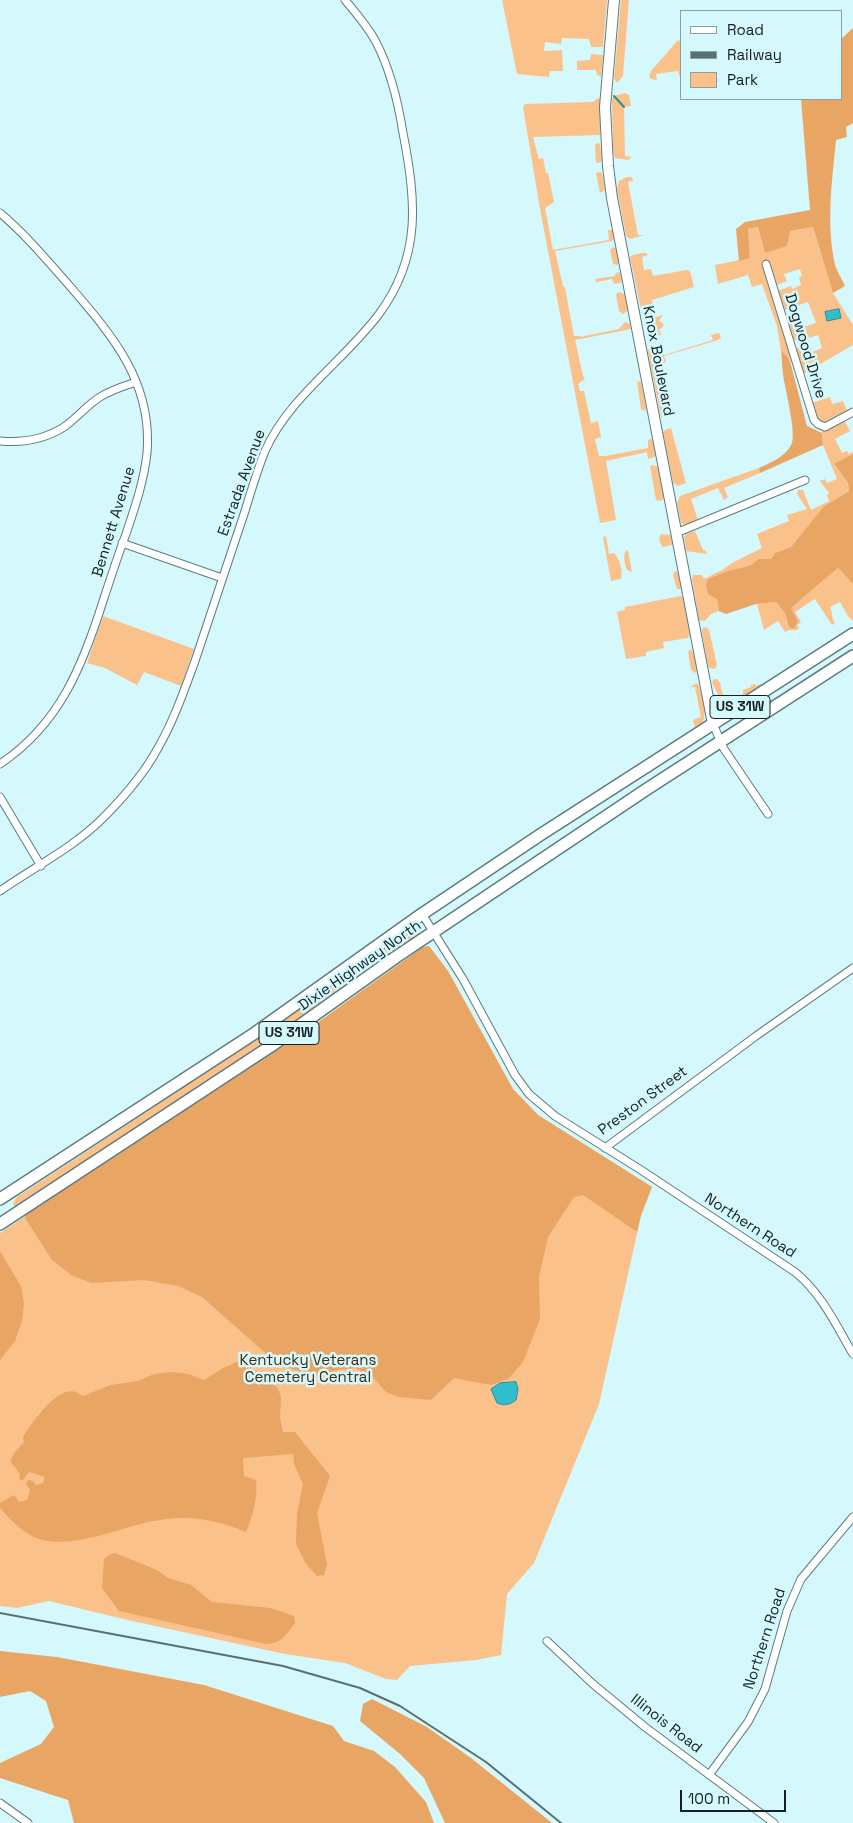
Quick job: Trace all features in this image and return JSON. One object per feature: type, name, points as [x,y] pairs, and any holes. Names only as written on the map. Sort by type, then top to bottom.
[{"type":"highway","name":"US 31W","points":[[713,724],[853,634]]},
{"type":"highway","name":"US 31W","points":[[720,741],[853,656]]},
{"type":"highway","name":"Dixie Highway North","points":[[0,1199],[255,1033],[422,914],[540,835],[713,724]]},
{"type":"highway","name":"Dixie Highway North","points":[[0,1224],[271,1046],[396,957],[720,741]]},
{"type":"main road","name":"Knox Boulevard","points":[[614,0],[605,107],[608,166],[625,268],[713,724]]},
{"type":"street","name":"Estrada Avenue","points":[[0,891],[76,842],[103,818],[132,785],[157,751],[175,716],[264,453],[278,428],[373,321],[389,299],[406,263],[414,223],[413,196],[410,169],[392,78],[370,30],[345,0]]},
{"type":"street","name":"Bennett Avenue","points":[[0,213],[28,238],[108,331],[123,355],[141,397],[146,423],[147,452],[140,492],[96,624],[67,692],[37,734],[19,751],[0,764]]},
{"type":"street","name":"Dogwood Drive","points":[[766,264],[812,414],[818,424],[828,426],[853,412]]},
{"type":"street","points":[[0,442],[20,442],[64,427],[101,396],[136,382]]},
{"type":"street","points":[[676,533],[805,480]]},
{"type":"street","points":[[122,543],[222,578]]},
{"type":"street","points":[[713,724],[720,741],[768,814]]},
{"type":"street","points":[[0,797],[41,866]]},
{"type":"street","name":"Preston Street","points":[[422,914],[465,982],[522,1085],[537,1102],[555,1116],[605,1148],[756,1036],[853,968]]},
{"type":"street","name":"Northern Road","points":[[605,1148],[799,1276],[819,1296],[853,1354]]},
{"type":"street","name":"Northern Road","points":[[709,1775],[748,1722],[765,1689],[787,1611],[798,1584],[808,1569],[853,1517]]},
{"type":"street","name":"Illinois Road","points":[[547,1641],[593,1684],[645,1727],[774,1823]]},
{"type":"street","points":[[0,1802],[28,1823]]},
{"type":"green space","points":[[502,0],[607,0],[603,47],[591,47],[589,39],[562,38],[561,44],[545,42],[544,51],[562,50],[563,71],[550,71],[549,77],[517,74]]},
{"type":"green space","points":[[621,0],[629,0],[623,76],[616,82],[614,78]]},
{"type":"green space","points":[[853,28],[853,123],[846,127],[847,137],[836,140],[830,218],[832,250],[836,268],[845,286],[833,293],[813,227],[790,231],[787,246],[765,253],[758,227],[748,229],[750,258],[739,261],[736,229],[745,222],[810,210],[801,100],[843,100],[843,37]]},
{"type":"green space","points":[[678,40],[680,42],[680,77],[678,71],[656,74],[657,80],[651,79],[649,76],[651,71]]},
{"type":"green space","points":[[591,54],[603,55],[601,76],[597,75],[596,70],[577,70],[577,61],[590,60]]},
{"type":"green space","points":[[625,93],[629,95],[631,106],[624,107],[625,156],[632,157],[628,160],[615,158],[613,151],[612,98]]},
{"type":"green space","points":[[598,98],[600,99],[600,135],[533,137],[539,159],[543,158],[546,173],[548,173],[554,202],[545,208],[553,250],[609,240],[608,230],[613,230],[614,239],[612,241],[555,251],[565,288],[574,336],[580,337],[619,329],[625,322],[630,324],[631,329],[575,340],[585,379],[578,384],[580,391],[584,391],[591,423],[598,421],[601,437],[595,439],[599,456],[648,448],[648,440],[651,439],[656,455],[648,459],[647,452],[606,461],[616,520],[600,523],[540,209],[523,107],[525,104],[593,102]]},
{"type":"green space","points":[[597,143],[600,144],[602,161],[599,163],[596,162],[595,145]]},
{"type":"green space","points":[[596,173],[602,173],[605,190],[600,193]]},
{"type":"green space","points":[[631,177],[634,180],[628,182],[638,235],[644,235],[630,239],[626,236],[617,189],[619,181]]},
{"type":"green space","points":[[758,227],[765,253],[790,231],[813,227],[833,293],[853,325],[853,345],[803,374],[796,349],[809,343],[812,352],[822,348],[818,335],[793,340],[786,318],[799,312],[804,327],[816,323],[808,302],[784,310],[778,291],[791,286],[792,289],[801,285],[799,277],[802,276],[800,269],[784,274],[787,281],[777,285],[768,260],[762,261],[790,354],[791,365],[788,357],[781,351],[777,326],[762,284],[752,287],[748,275],[718,284],[715,265],[750,258],[748,229]]},
{"type":"green space","points":[[613,247],[616,248],[619,263],[617,265],[613,264],[610,250]]},
{"type":"green space","points":[[642,253],[648,255],[642,257],[644,270],[651,269],[653,276],[687,270],[690,271],[694,287],[652,300],[652,307],[641,309],[630,257]]},
{"type":"green space","points":[[618,272],[622,281],[620,283],[614,284],[612,279],[596,282],[595,279],[615,276]]},
{"type":"green space","points":[[620,292],[625,295],[628,310],[623,314],[619,311],[616,295]]},
{"type":"green space","points":[[663,315],[659,321],[664,324],[659,329],[661,335],[648,337],[645,320]]},
{"type":"green space","points":[[719,333],[721,339],[664,356],[666,362],[659,364],[672,416],[661,417],[648,352],[649,348],[661,347],[664,355],[713,340],[711,335]]},
{"type":"green space","points":[[781,351],[788,357],[791,365],[807,426],[822,433],[823,445],[760,473],[759,468],[786,452],[792,443],[793,429],[783,374]]},
{"type":"green space","points":[[637,381],[641,382],[645,411],[641,409]]},
{"type":"green space","points":[[830,397],[832,404],[843,401],[847,410],[823,423],[814,412],[812,403]]},
{"type":"green space","points":[[844,420],[850,431],[835,439],[842,453],[847,451],[849,454],[853,452],[853,454],[834,465],[848,483],[849,491],[823,507],[791,547],[775,553],[771,559],[758,559],[748,566],[727,572],[717,599],[719,611],[711,614],[705,621],[699,620],[692,579],[693,575],[702,575],[703,578],[706,578],[762,548],[757,534],[789,521],[787,515],[807,509],[797,494],[798,490],[803,490],[811,510],[829,501],[827,495],[829,493],[820,481],[825,479],[827,483],[837,479],[823,445],[822,430]]},
{"type":"green space","points":[[671,428],[686,483],[678,486],[673,483],[663,433]]},
{"type":"green space","points":[[853,454],[853,584],[838,568],[791,608],[798,621],[794,629],[789,627],[785,613],[776,602],[756,604],[726,614],[719,611],[717,599],[708,594],[706,585],[708,579],[748,566],[758,559],[771,559],[775,553],[791,547],[823,507],[849,491],[848,483],[834,464]]},
{"type":"green space","points":[[650,466],[658,467],[664,498],[661,501],[656,500]]},
{"type":"green space","points":[[759,468],[760,473],[724,488],[728,497],[724,500],[718,488],[691,499],[698,520],[686,525],[681,523],[677,503],[680,496]]},
{"type":"green space","points":[[695,531],[703,550],[707,554],[686,551],[684,537],[686,534]]},
{"type":"green space","points":[[661,534],[671,535],[672,545],[662,547],[659,539]]},
{"type":"green space","points":[[606,536],[609,554],[614,553],[619,562],[622,572],[621,579],[611,581],[603,537]]},
{"type":"green space","points":[[628,550],[632,572],[627,570],[624,561],[625,552]]},
{"type":"green space","points":[[838,568],[853,584],[853,621],[840,602],[830,607],[835,623],[832,625],[815,599],[795,612],[801,622],[797,625],[799,628],[797,630],[785,632],[778,621],[764,630],[757,604],[776,602],[785,613],[789,627],[798,621],[791,608]]},
{"type":"green space","points":[[675,571],[678,572],[680,589],[677,589],[673,575]]},
{"type":"green space","points":[[683,597],[690,635],[688,638],[663,642],[664,648],[646,652],[646,656],[626,659],[617,612],[625,610],[625,607]]},
{"type":"green space","points":[[103,616],[194,649],[181,686],[144,672],[137,685],[105,668],[87,663]]},
{"type":"green space","points":[[706,627],[709,630],[717,665],[715,669],[708,666],[702,632],[702,629]]},
{"type":"green space","points":[[690,649],[693,652],[697,671],[695,673],[691,670],[688,652]]},
{"type":"green space","points":[[714,679],[717,679],[720,683],[724,700],[735,700],[743,694],[743,690],[751,687],[751,685],[761,684],[763,686],[738,702],[727,703],[721,701],[712,682]]},
{"type":"green space","points":[[697,683],[705,714],[704,720],[697,728],[693,720],[701,717],[695,687],[690,687]]},
{"type":"green space","points":[[409,929],[417,930],[420,934],[307,1015],[15,1207],[13,1205],[17,1197],[145,1113]]},
{"type":"green space","name":"Kentucky Veterans Cemetery Central","points":[[429,946],[448,971],[513,1089],[538,1115],[652,1187],[641,1216],[599,1404],[534,1563],[507,1594],[501,1655],[476,1660],[410,1666],[397,1680],[386,1679],[345,1663],[285,1654],[49,1601],[17,1608],[0,1606],[0,1233],[306,1031],[423,947]]},
{"type":"green space","points":[[429,946],[448,971],[513,1089],[538,1115],[652,1187],[641,1215],[637,1232],[583,1195],[574,1197],[548,1237],[539,1277],[540,1319],[523,1362],[508,1379],[491,1385],[454,1378],[431,1400],[399,1397],[386,1392],[372,1376],[355,1368],[337,1370],[323,1379],[292,1369],[271,1358],[202,1297],[178,1286],[144,1280],[91,1283],[71,1275],[52,1260],[25,1218],[26,1214],[306,1031],[423,947]]},
{"type":"green space","points":[[0,1251],[21,1286],[24,1303],[22,1321],[15,1341],[0,1360]]},
{"type":"green space","points":[[237,1362],[242,1362],[278,1388],[281,1398],[280,1418],[283,1432],[295,1432],[330,1476],[317,1513],[327,1564],[324,1575],[317,1576],[306,1564],[296,1544],[297,1514],[303,1484],[294,1464],[293,1454],[243,1458],[244,1476],[256,1480],[254,1506],[246,1532],[224,1524],[183,1518],[145,1523],[78,1540],[46,1541],[32,1536],[23,1530],[0,1508],[0,1503],[14,1495],[19,1502],[27,1500],[30,1490],[26,1484],[28,1480],[33,1481],[36,1485],[43,1483],[45,1477],[29,1472],[22,1481],[19,1478],[20,1474],[10,1461],[24,1442],[23,1437],[35,1420],[47,1405],[61,1394],[76,1392],[83,1396],[111,1385],[138,1381],[154,1374],[171,1372],[188,1374],[204,1380]]},
{"type":"green space","points":[[115,1553],[157,1570],[168,1578],[191,1585],[212,1602],[271,1608],[294,1616],[295,1623],[280,1640],[266,1644],[119,1611],[102,1588],[104,1559]]},
{"type":"green space","points":[[0,1651],[57,1657],[204,1685],[333,1726],[344,1741],[374,1751],[395,1767],[426,1802],[434,1823],[74,1823],[68,1800],[0,1778],[0,1763],[41,1744],[54,1727],[46,1701],[30,1691],[0,1697]]},
{"type":"green space","points":[[372,1699],[427,1727],[471,1758],[552,1823],[445,1823],[424,1778],[400,1754],[360,1721],[363,1704]]},
{"type":"water","points":[[839,309],[841,318],[827,321],[825,312]]},
{"type":"water","points":[[516,1382],[518,1389],[516,1400],[507,1404],[497,1403],[491,1389],[500,1383]]},
{"type":"waterway","points":[[614,96],[624,107]]},
{"type":"railway","points":[[0,1613],[283,1666],[360,1688],[400,1706],[486,1762],[561,1823]]}]
